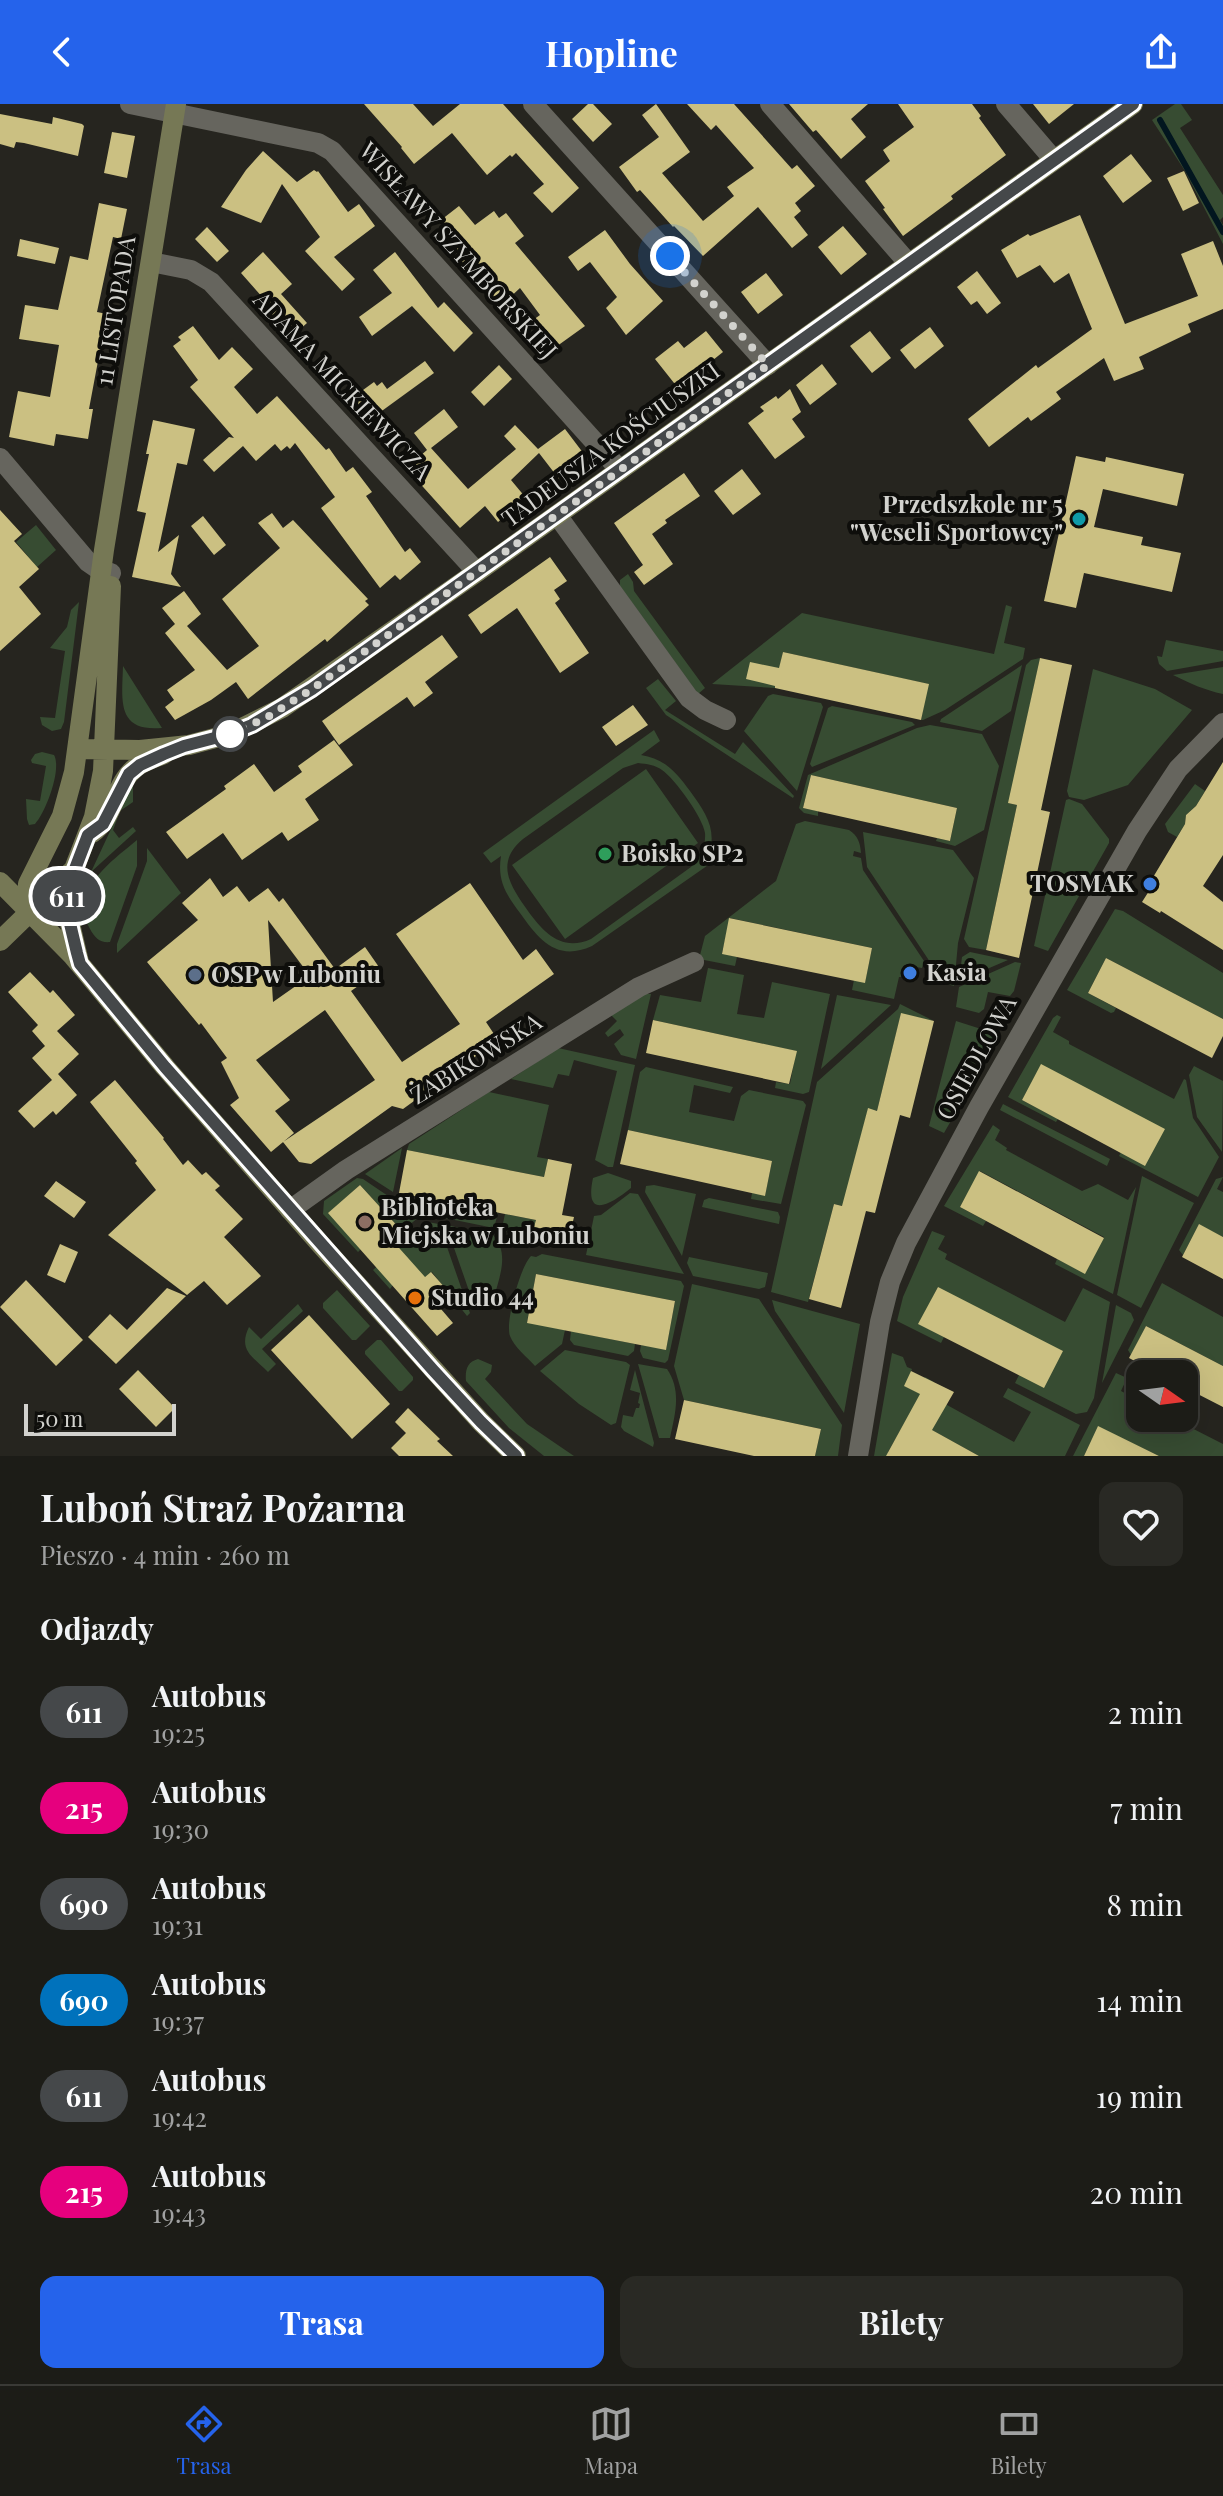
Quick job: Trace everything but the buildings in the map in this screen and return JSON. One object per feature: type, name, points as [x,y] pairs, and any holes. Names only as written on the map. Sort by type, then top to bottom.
[{"type":"street","name":"WISŁAWY SZYMBORSKIEJ","points":[[130,104],[176,109],[318,143],[332,151],[620,470]]},
{"type":"street","points":[[533,104],[768,365]]},
{"type":"street","points":[[770,104],[909,264]]},
{"type":"street","points":[[1006,104],[1054,160]]},
{"type":"street","name":"TADEUSZA KOŚCIUSZKI","points":[[88,835],[103,824],[134,768],[184,746],[230,734],[282,708],[1133,104]]},
{"type":"street","name":"11 LISTOPADA","points":[[74,869],[88,835],[100,789],[105,751],[108,526],[176,109]]},
{"type":"street","name":"ADAMA MICKIEWICZA","points":[[151,262],[191,270],[211,282],[477,572]]},
{"type":"street","points":[[0,458],[88,562],[106,572]]},
{"type":"street","points":[[557,515],[689,698],[726,720]]},
{"type":"street","name":"11 LISTOPADA","points":[[30,912],[27,893],[62,816],[78,749],[106,572]]},
{"type":"street","name":"OSIEDLOWA","points":[[858,1456],[880,1322],[890,1282],[906,1243],[985,1095],[1141,824],[1178,769],[1223,723]]},
{"type":"street","name":"TADEUSZA KOŚCIUSZKI","points":[[78,749],[105,751],[184,746]]},
{"type":"street","points":[[0,871],[15,873],[37,866]]},
{"type":"street","points":[[0,941],[74,869]]},
{"type":"street","points":[[74,869],[67,894],[67,911],[80,964]]},
{"type":"street","points":[[0,882],[80,964],[290,1210],[472,1412],[516,1456]]},
{"type":"street","name":"ŻABIKOWSKA","points":[[290,1210],[346,1170],[639,987],[694,962]]},
{"type":"green space","points":[[1175,104],[1181,104],[1192,120],[1180,128],[1223,195],[1223,217],[1220,220],[1223,244],[1185,171],[1152,120]]},
{"type":"green space","points":[[36,525],[56,550],[37,567],[16,542]]},
{"type":"green space","points":[[628,574],[634,591],[705,688],[698,694],[620,586],[620,580]]},
{"type":"green space","points":[[79,602],[64,722],[61,729],[52,731],[42,725],[40,717],[55,718],[65,651],[50,648],[67,627],[71,610]]},
{"type":"green space","points":[[1006,605],[1012,607],[1004,643],[1025,648],[1023,659],[945,710],[923,720],[928,684],[783,652],[775,688],[712,684],[802,613],[994,654]]},
{"type":"green space","points":[[1166,640],[1223,651],[1223,661],[1167,671],[1159,664],[1157,656],[1162,657]]},
{"type":"green space","points":[[1040,658],[1009,803],[1017,805],[986,950],[969,947],[964,939],[1026,665]]},
{"type":"green space","points":[[1022,665],[1011,711],[982,731],[940,722],[941,719]]},
{"type":"green space","points":[[123,666],[162,728],[136,725],[129,719],[123,702]]},
{"type":"green space","points":[[1223,667],[1223,694],[1173,675]]},
{"type":"green space","points":[[1093,669],[1155,689],[1192,710],[1128,785],[1084,800],[1069,797],[1067,791]]},
{"type":"green space","points":[[658,679],[676,701],[665,710],[735,754],[743,742],[793,798],[666,715],[646,688]]},
{"type":"green space","points":[[773,694],[821,703],[823,707],[797,791],[744,731],[768,696]]},
{"type":"green space","points":[[832,706],[915,725],[812,767],[810,764],[828,708]]},
{"type":"green space","points":[[930,725],[982,734],[999,766],[984,830],[955,846],[936,841],[937,838],[950,841],[957,808],[811,775],[803,808],[818,811],[818,816],[804,813],[799,808],[808,775]]},
{"type":"green space","points":[[654,730],[660,741],[641,755],[669,767],[696,799],[711,831],[707,860],[712,858],[714,861],[592,946],[569,951],[550,946],[534,932],[504,887],[500,873],[501,856],[491,863],[483,853]],"holes":[[[638,763],[662,770],[688,799],[705,833],[702,852],[691,867],[591,939],[563,942],[547,933],[516,893],[508,875],[509,857],[523,839],[623,768]]]},
{"type":"green space","points":[[35,754],[54,755],[56,770],[48,801],[35,824],[29,825],[26,799],[40,801],[46,766],[32,763],[31,760]]},
{"type":"green space","name":"Boisko SP2","points":[[646,769],[698,843],[565,939],[512,865]]},
{"type":"green space","points":[[133,782],[133,802],[120,811],[113,830],[119,838],[133,827],[136,831],[91,872]]},
{"type":"green space","points":[[1195,784],[1205,791],[1186,815],[1185,824],[1177,837],[1168,832],[1165,824]]},
{"type":"green space","points":[[1066,800],[1082,804],[1109,843],[1048,951],[1034,946]]},
{"type":"green space","points":[[805,821],[849,830],[855,835],[861,853],[854,851],[853,856],[861,858],[863,870],[924,961],[922,968],[904,965],[894,999],[852,990],[854,980],[865,982],[872,948],[730,918],[722,953],[737,957],[735,966],[699,959],[705,936],[776,881],[796,824]]},
{"type":"green space","points":[[863,832],[953,850],[974,878],[958,943],[954,986],[940,982],[867,867]]},
{"type":"green space","points":[[137,840],[137,866],[110,942],[103,942],[90,929],[85,915],[89,890],[105,867]]},
{"type":"green space","points":[[147,848],[181,893],[117,953],[117,944],[147,861]]},
{"type":"green space","points":[[1115,909],[1223,973],[1223,1019],[1106,958],[1088,993],[1116,1008],[1114,1012],[1067,990]]},
{"type":"green space","points":[[970,952],[1008,960],[959,981],[962,957]]},
{"type":"green space","points":[[1015,962],[1021,963],[1010,996],[988,992],[984,1009],[979,1013],[956,1007],[959,987]]},
{"type":"green space","points":[[708,968],[744,975],[737,1014],[764,1018],[772,982],[830,994],[809,1092],[803,1094],[775,1088],[776,1082],[790,1084],[796,1051],[653,1020],[660,995],[701,1002]]},
{"type":"green space","points":[[644,994],[651,994],[636,1059],[621,1055],[614,1044],[624,1035],[620,1029],[608,1037],[605,1033],[617,1021],[610,1014]]},
{"type":"green space","points":[[837,995],[891,1005],[821,1069]]},
{"type":"green space","points":[[900,1004],[934,1021],[901,1014],[877,1111],[868,1109],[843,1206],[834,1204],[808,1302],[771,1292],[817,1082]]},
{"type":"green space","points":[[1057,1015],[1061,1017],[1053,1032],[1069,1044],[1174,1099],[1186,1080],[1193,1118],[1219,1157],[1198,1197],[1119,1156],[1121,1152],[1041,1065],[1022,1100],[1058,1119],[1056,1122],[1008,1097]]},
{"type":"green space","points":[[956,1021],[1000,1035],[944,1133],[929,1126]]},
{"type":"green space","points":[[558,1048],[635,1065],[613,1167],[595,1160],[617,1071],[574,1060],[569,1076],[558,1074],[553,1088],[511,1079]]},
{"type":"green space","points":[[1194,1066],[1223,1081],[1222,1152],[1197,1117],[1189,1075]]},
{"type":"green space","points":[[646,1067],[733,1087],[730,1093],[694,1085],[689,1112],[734,1121],[741,1096],[749,1090],[803,1101],[806,1105],[781,1204],[751,1199],[752,1193],[765,1195],[772,1161],[628,1130],[640,1072]]},
{"type":"green space","points":[[489,1092],[549,1105],[537,1157],[548,1159],[544,1177],[407,1150],[409,1144]]},
{"type":"green space","points":[[1003,1104],[1110,1159],[1107,1166],[1000,1110]]},
{"type":"green space","points":[[993,1125],[1000,1130],[995,1140],[1006,1150],[1082,1191],[1098,1184],[1128,1200],[1136,1187],[1113,1294],[1055,1264],[1057,1259],[1085,1273],[1104,1237],[980,1171],[960,1207],[986,1221],[983,1226],[944,1206]]},
{"type":"green space","points":[[402,1148],[393,1192],[365,1174]]},
{"type":"green space","points":[[608,1173],[631,1181],[631,1188],[615,1200],[596,1204],[592,1200],[593,1178]]},
{"type":"green space","points":[[1142,1176],[1194,1203],[1141,1308],[1117,1295]]},
{"type":"green space","points":[[1223,1177],[1217,1189],[1223,1192],[1223,1237],[1199,1225],[1183,1255],[1179,1250],[1216,1179]]},
{"type":"green space","points":[[357,1178],[419,1217],[402,1231],[360,1185],[329,1213],[361,1249],[358,1252],[323,1214],[324,1201]]},
{"type":"green space","points":[[646,1186],[696,1194],[682,1256],[645,1192]]},
{"type":"green space","points":[[630,1193],[638,1194],[684,1274],[586,1255],[594,1216],[601,1215]]},
{"type":"green space","points":[[709,1198],[778,1212],[779,1224],[702,1207],[704,1200]]},
{"type":"green space","points":[[438,1201],[498,1213],[494,1228],[435,1216]]},
{"type":"green space","points":[[505,1214],[536,1220],[535,1226],[538,1227],[530,1239],[522,1243],[502,1228]]},
{"type":"green space","points":[[427,1222],[439,1224],[470,1313],[467,1316],[432,1272],[425,1277],[393,1285],[390,1289],[373,1270]]},
{"type":"green space","points":[[446,1225],[493,1235],[498,1242],[502,1268],[492,1304],[477,1300],[475,1308]]},
{"type":"green space","points":[[932,1231],[945,1236],[938,1249],[947,1254],[945,1259],[1065,1322],[1083,1288],[1110,1302],[1094,1398],[1087,1412],[1076,1414],[1015,1383],[1019,1375],[938,1287],[919,1324],[944,1337],[941,1343],[897,1321],[903,1297]]},
{"type":"green space","points":[[542,1254],[681,1281],[684,1286],[668,1360],[665,1363],[643,1358],[640,1351],[641,1345],[666,1349],[675,1301],[536,1274],[527,1322],[565,1330],[562,1344],[535,1366],[514,1344],[509,1329],[522,1271],[531,1256]]},
{"type":"green space","points":[[689,1257],[768,1273],[765,1287],[759,1289],[693,1276],[687,1263]]},
{"type":"green space","points":[[1162,1283],[1223,1317],[1223,1366],[1146,1326],[1131,1355],[1128,1350]]},
{"type":"green space","points":[[692,1284],[759,1299],[842,1425],[838,1456],[815,1456],[821,1429],[684,1400],[674,1366]]},
{"type":"green space","points":[[337,1290],[370,1326],[356,1340],[352,1340],[323,1308],[323,1303]]},
{"type":"green space","points":[[772,1300],[860,1324],[844,1413],[775,1311]]},
{"type":"green space","points":[[298,1304],[303,1311],[262,1349],[276,1364],[268,1372],[248,1352],[245,1341],[249,1327],[261,1339]]},
{"type":"green space","points":[[1116,1305],[1131,1313],[1134,1320],[1102,1383]]},
{"type":"green space","points":[[571,1331],[635,1344],[634,1351],[628,1356],[574,1345],[570,1340]]},
{"type":"green space","points":[[377,1340],[381,1340],[413,1377],[402,1391],[365,1354]]},
{"type":"green space","points":[[565,1350],[630,1365],[616,1423],[611,1425],[579,1404],[540,1371]]},
{"type":"green space","points":[[892,1353],[903,1357],[907,1367],[912,1369],[905,1386],[917,1392],[925,1377],[934,1382],[929,1395],[1014,1442],[1031,1412],[1003,1397],[1008,1388],[1080,1425],[1065,1456],[979,1456],[908,1417],[888,1452],[894,1456],[874,1456]]},
{"type":"green space","points":[[478,1359],[492,1365],[485,1379],[527,1424],[574,1456],[544,1456],[509,1428],[466,1381],[468,1367]]},
{"type":"green space","points":[[638,1364],[667,1369],[672,1377],[676,1403],[670,1438],[659,1438]]},
{"type":"green space","points":[[635,1370],[653,1447],[621,1427],[623,1415],[633,1417],[640,1404],[640,1393],[630,1390]]},
{"type":"green space","points":[[1116,1373],[1126,1378],[1121,1391],[1126,1394],[1126,1432],[1198,1431],[1223,1444],[1223,1456],[1159,1456],[1098,1427],[1084,1456],[1073,1456]]},
{"type":"waterway","points":[[1160,120],[1223,232]]},
{"type":"bus line","name":"611","points":[[516,1456],[481,1422],[321,1245],[159,1060],[80,964],[67,911],[67,894],[88,835],[103,824],[134,768],[184,746],[240,730],[266,718],[312,689],[1133,104]]},
{"type":"place","name":"Przedszkole nr 5 \"Weseli Sportowcy\"","points":[[1079,519]]},
{"type":"place","name":"Boisko SP2","points":[[605,854]]},
{"type":"place","name":"TOSMAK","points":[[1150,884]]},
{"type":"place","name":"Kasia","points":[[910,973]]},
{"type":"place","name":"OSP w Luboniu","points":[[195,975]]},
{"type":"place","name":"Biblioteka Miejska w Luboniu","points":[[365,1222]]},
{"type":"place","name":"Studio 44","points":[[415,1298]]},
{"type":"route","points":[[230,734],[266,718],[312,689],[768,365],[670,256]]}]
